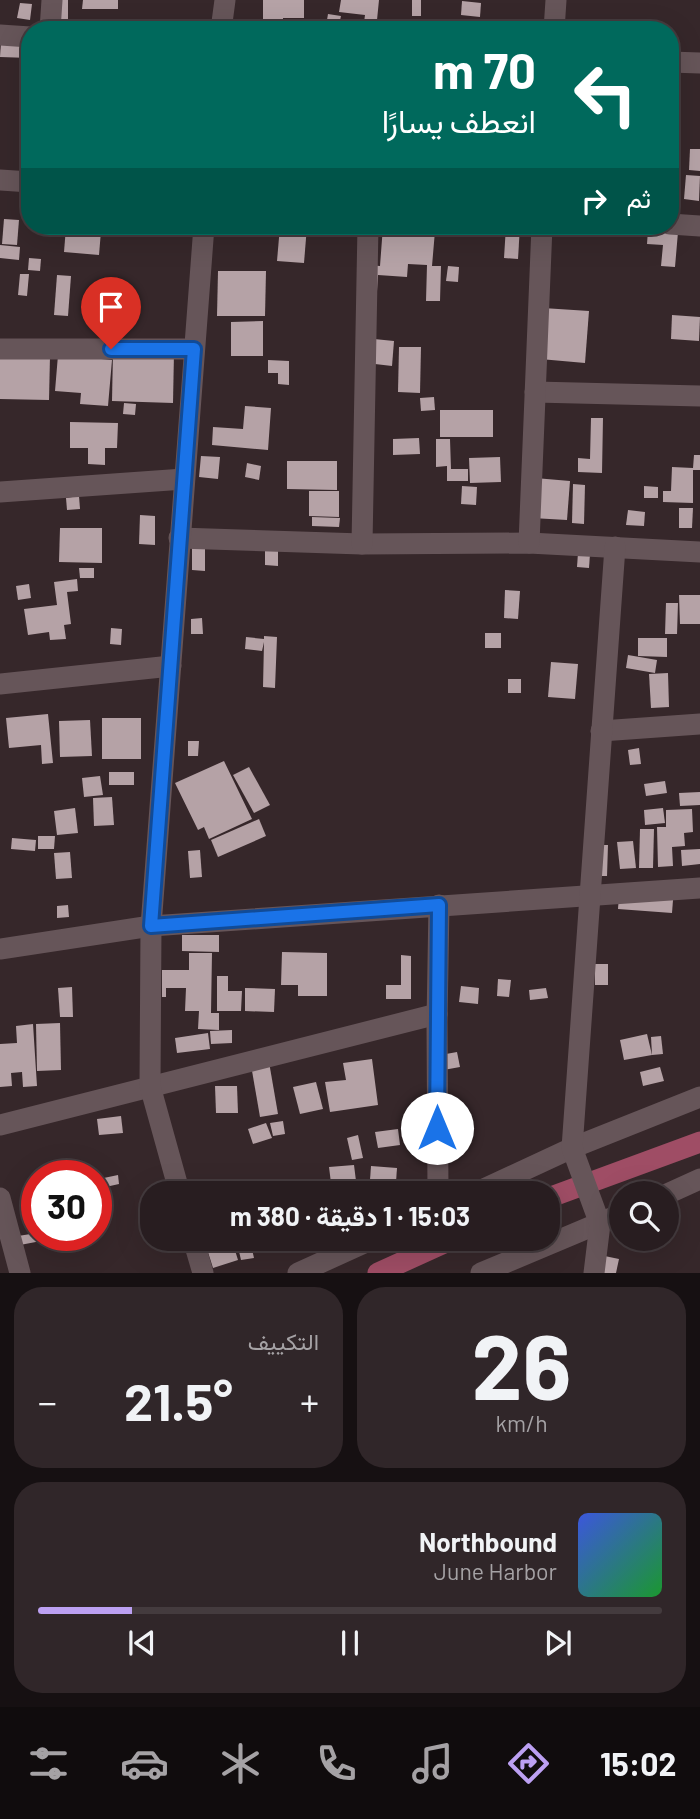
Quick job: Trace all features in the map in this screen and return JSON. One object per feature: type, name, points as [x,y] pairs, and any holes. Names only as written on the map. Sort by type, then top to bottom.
[{"type":"street","points":[[51,21],[52,0]]},
{"type":"street","points":[[222,21],[225,0]]},
{"type":"street","points":[[555,21],[556,0]]},
{"type":"street","points":[[0,35],[21,36]]},
{"type":"street","points":[[679,62],[700,62]]},
{"type":"street","points":[[0,180],[21,181]]},
{"type":"street","points":[[679,225],[700,226]]},
{"type":"street","points":[[176,1181],[150,1086],[151,926],[203,235]]},
{"type":"street","points":[[362,544],[368,235]]},
{"type":"street","points":[[529,543],[542,235]]},
{"type":"street","points":[[0,349],[194,349]]},
{"type":"street","points":[[535,392],[700,396]]},
{"type":"street","points":[[0,492],[184,479]]},
{"type":"street","points":[[179,538],[362,544],[529,543],[700,552]]},
{"type":"street","points":[[594,1273],[600,1224],[572,1148],[615,547]]},
{"type":"street","points":[[0,684],[171,666]]},
{"type":"street","points":[[601,731],[700,724]]},
{"type":"street","points":[[0,949],[151,926],[700,888]]},
{"type":"street","points":[[438,1181],[439,905]]},
{"type":"street","points":[[0,1125],[437,1014]]},
{"type":"street","points":[[501,1181],[572,1148],[700,1097]]},
{"type":"street","points":[[679,1189],[700,1180]]},
{"type":"street","points":[[0,1198],[13,1271]]},
{"type":"street","points":[[481,1273],[609,1220]]},
{"type":"street","points":[[197,1251],[203,1273]]},
{"type":"street","points":[[298,1273],[347,1251]]},
{"type":"building","points":[[56,0],[68,0],[68,21],[55,21]]},
{"type":"building","points":[[83,0],[118,0],[118,9],[82,9]]},
{"type":"building","points":[[263,0],[304,0],[304,18],[263,20]]},
{"type":"building","points":[[341,0],[379,0],[377,21],[364,21],[365,15],[339,12]]},
{"type":"building","points":[[412,0],[421,0],[421,16],[412,16]]},
{"type":"building","points":[[462,1],[481,3],[480,17],[461,15]]},
{"type":"building","points":[[20,3],[32,4],[30,20],[17,18]]},
{"type":"building","points":[[328,14],[341,16],[340,21],[327,21]]},
{"type":"building","points":[[1,42],[21,43],[21,58],[0,57]]},
{"type":"building","points":[[690,149],[700,149],[700,171],[689,170]]},
{"type":"building","points":[[686,175],[700,176],[699,201],[684,199]]},
{"type":"building","points":[[4,219],[19,220],[17,245],[2,244]]},
{"type":"building","points":[[65,235],[101,235],[99,255],[64,252]]},
{"type":"building","points":[[279,235],[306,235],[304,263],[277,261]]},
{"type":"building","points":[[382,235],[435,235],[432,266],[441,266],[440,301],[426,301],[427,265],[408,264],[407,277],[378,275],[377,291],[367,265],[380,266]]},
{"type":"building","points":[[505,235],[519,235],[518,259],[504,258]]},
{"type":"building","points":[[648,235],[678,235],[675,267],[661,266],[663,245],[647,244]]},
{"type":"building","points":[[0,245],[20,247],[19,260],[0,258]]},
{"type":"building","points":[[29,258],[41,259],[40,271],[28,270]]},
{"type":"building","points":[[448,266],[459,267],[458,282],[446,281]]},
{"type":"building","points":[[218,271],[266,271],[265,316],[217,316]]},
{"type":"building","points":[[20,274],[29,274],[27,296],[18,295]]},
{"type":"building","points":[[57,275],[71,276],[68,316],[54,315]]},
{"type":"building","points":[[543,308],[589,311],[585,363],[540,359]]},
{"type":"building","points":[[672,315],[700,317],[699,341],[671,339]]},
{"type":"building","points":[[263,321],[263,356],[231,356],[231,322]]},
{"type":"building","points":[[374,339],[394,341],[392,366],[375,364]]},
{"type":"building","points":[[399,347],[421,347],[420,393],[398,392]]},
{"type":"building","points":[[113,351],[174,352],[173,403],[112,401]]},
{"type":"building","points":[[0,355],[50,356],[49,400],[0,399]]},
{"type":"building","points":[[58,355],[112,360],[108,406],[80,404],[81,393],[55,391]]},
{"type":"building","points":[[268,360],[289,361],[289,385],[278,384],[278,373],[268,373]]},
{"type":"building","points":[[434,397],[435,410],[421,411],[420,398]]},
{"type":"building","points":[[124,403],[136,404],[135,415],[123,414]]},
{"type":"building","points":[[245,406],[271,408],[268,450],[212,445],[213,427],[243,429]]},
{"type":"building","points":[[440,410],[493,410],[493,437],[440,437]]},
{"type":"building","points":[[591,418],[603,418],[602,473],[578,472],[578,458],[590,459]]},
{"type":"building","points":[[70,422],[118,423],[117,448],[105,448],[105,465],[88,464],[88,448],[70,448]]},
{"type":"building","points":[[419,438],[420,454],[393,455],[393,439]]},
{"type":"building","points":[[436,439],[450,439],[451,469],[468,469],[468,481],[447,481],[447,466],[436,467]]},
{"type":"building","points":[[694,455],[700,455],[700,470],[693,470],[693,503],[663,502],[663,491],[671,491],[672,467],[693,468]]},
{"type":"building","points":[[201,456],[220,457],[218,479],[199,477]]},
{"type":"building","points":[[500,457],[501,482],[470,483],[469,458]]},
{"type":"building","points":[[287,461],[337,461],[337,490],[287,489]]},
{"type":"building","points":[[247,463],[261,466],[259,480],[245,477]]},
{"type":"building","points":[[535,478],[570,481],[567,520],[532,518]]},
{"type":"building","points":[[573,484],[585,485],[584,524],[572,523]]},
{"type":"building","points":[[462,486],[477,487],[476,505],[461,504]]},
{"type":"building","points":[[644,486],[658,487],[658,498],[644,498]]},
{"type":"building","points":[[309,491],[339,491],[339,517],[309,516]]},
{"type":"building","points":[[79,496],[80,509],[67,510],[66,498]]},
{"type":"building","points":[[679,508],[693,508],[692,528],[679,528]]},
{"type":"building","points":[[628,510],[645,512],[644,526],[626,525]]},
{"type":"building","points":[[140,515],[155,516],[155,545],[139,544]]},
{"type":"building","points":[[312,517],[340,518],[339,527],[312,526]]},
{"type":"building","points":[[60,528],[102,528],[102,563],[59,562]]},
{"type":"building","points":[[192,546],[205,547],[205,571],[192,570]]},
{"type":"building","points":[[265,550],[278,550],[278,566],[265,565]]},
{"type":"building","points":[[578,553],[590,554],[589,568],[577,567]]},
{"type":"building","points":[[79,568],[94,568],[94,578],[80,578]]},
{"type":"building","points":[[77,579],[78,591],[67,592],[71,624],[64,625],[66,639],[50,640],[49,632],[28,635],[24,609],[57,605],[54,582]]},
{"type":"building","points":[[29,584],[31,598],[18,600],[16,586]]},
{"type":"building","points":[[505,590],[520,591],[518,619],[504,618]]},
{"type":"building","points":[[679,595],[700,595],[700,624],[680,624]]},
{"type":"building","points":[[666,603],[678,603],[677,634],[665,634]]},
{"type":"building","points":[[202,618],[203,634],[191,634],[191,619]]},
{"type":"building","points":[[111,628],[122,629],[121,645],[110,644]]},
{"type":"building","points":[[485,633],[501,633],[501,648],[485,648]]},
{"type":"building","points":[[264,636],[277,637],[275,688],[263,687],[264,642],[262,651],[245,649],[246,637],[264,639]]},
{"type":"building","points":[[638,638],[667,638],[667,657],[638,656]]},
{"type":"building","points":[[628,655],[657,660],[655,673],[626,668]]},
{"type":"building","points":[[551,662],[578,664],[575,699],[548,697]]},
{"type":"building","points":[[668,673],[669,707],[651,708],[649,674]]},
{"type":"building","points":[[508,679],[521,679],[521,693],[508,693]]},
{"type":"building","points":[[48,714],[53,763],[42,764],[41,745],[9,748],[6,718]]},
{"type":"building","points":[[102,718],[141,718],[141,759],[102,759]]},
{"type":"building","points":[[90,720],[92,756],[60,757],[59,721]]},
{"type":"building","points":[[188,741],[199,741],[198,756],[188,756]]},
{"type":"building","points":[[639,748],[641,764],[630,765],[628,750]]},
{"type":"building","points":[[224,761],[252,819],[209,839],[204,827],[198,830],[175,783]]},
{"type":"building","points":[[249,767],[270,805],[254,813],[233,775]]},
{"type":"building","points":[[109,772],[134,772],[134,785],[109,785]]},
{"type":"building","points":[[100,776],[103,795],[84,797],[82,778]]},
{"type":"building","points":[[665,781],[667,793],[646,796],[644,784]]},
{"type":"building","points":[[700,792],[700,805],[680,806],[679,793]]},
{"type":"building","points":[[112,797],[114,825],[94,826],[93,798]]},
{"type":"building","points":[[75,808],[78,833],[57,835],[54,811]]},
{"type":"building","points":[[663,808],[665,823],[645,825],[644,810]]},
{"type":"building","points":[[692,809],[693,832],[684,833],[685,846],[672,847],[673,866],[658,867],[657,827],[666,827],[666,810]]},
{"type":"building","points":[[259,819],[266,836],[218,857],[211,840]]},
{"type":"building","points":[[640,829],[654,829],[653,868],[639,868]]},
{"type":"building","points":[[38,836],[55,836],[54,849],[38,849]]},
{"type":"building","points":[[12,838],[36,840],[35,851],[11,849]]},
{"type":"building","points":[[633,841],[636,868],[620,869],[617,842]]},
{"type":"building","points":[[591,845],[608,845],[607,876],[591,876]]},
{"type":"building","points":[[700,849],[700,864],[682,866],[681,850]]},
{"type":"building","points":[[200,850],[202,877],[190,878],[188,851]]},
{"type":"building","points":[[70,852],[72,878],[56,879],[54,853]]},
{"type":"building","points":[[619,895],[673,900],[672,913],[618,909]]},
{"type":"building","points":[[68,905],[69,917],[57,918],[57,906]]},
{"type":"building","points":[[182,935],[219,935],[219,952],[182,951]]},
{"type":"building","points":[[282,952],[327,953],[327,996],[298,996],[298,985],[281,985]]},
{"type":"building","points":[[189,953],[212,953],[211,1013],[219,1013],[219,1030],[198,1029],[199,1011],[185,1011],[186,988],[166,988],[166,997],[162,997],[162,970],[189,970]]},
{"type":"building","points":[[401,955],[411,956],[411,999],[386,999],[386,985],[401,985]]},
{"type":"building","points":[[595,964],[608,964],[608,985],[595,985]]},
{"type":"building","points":[[217,976],[228,976],[228,991],[242,991],[241,1011],[217,1011]]},
{"type":"building","points":[[498,979],[511,980],[509,997],[497,996]]},
{"type":"building","points":[[461,986],[479,988],[478,1004],[459,1002]]},
{"type":"building","points":[[72,987],[73,1017],[60,1017],[58,988]]},
{"type":"building","points":[[245,988],[275,989],[274,1012],[245,1011]]},
{"type":"building","points":[[546,988],[548,998],[530,1000],[529,990]]},
{"type":"building","points":[[60,1023],[61,1070],[37,1071],[36,1024]]},
{"type":"building","points":[[33,1024],[37,1086],[23,1087],[22,1072],[11,1073],[12,1086],[0,1087],[0,1044],[17,1043],[16,1026]]},
{"type":"building","points":[[232,1030],[232,1043],[211,1044],[210,1031]]},
{"type":"building","points":[[208,1033],[210,1049],[177,1053],[175,1038]]},
{"type":"building","points":[[647,1034],[652,1055],[624,1060],[620,1040]]},
{"type":"building","points":[[661,1036],[663,1054],[652,1055],[651,1037]]},
{"type":"building","points":[[457,1052],[460,1067],[438,1071],[435,1056]]},
{"type":"building","points":[[372,1059],[378,1105],[330,1112],[325,1082],[346,1080],[343,1063]]},
{"type":"building","points":[[269,1062],[278,1114],[260,1117],[251,1065]]},
{"type":"building","points":[[660,1067],[664,1081],[643,1086],[640,1072]]},
{"type":"building","points":[[316,1082],[323,1109],[300,1114],[293,1087]]},
{"type":"building","points":[[215,1086],[237,1086],[238,1113],[216,1113]]},
{"type":"building","points":[[456,1106],[459,1128],[442,1130],[439,1109]]},
{"type":"building","points":[[121,1116],[123,1133],[99,1135],[97,1119]]},
{"type":"building","points":[[283,1121],[285,1134],[273,1136],[270,1123]]},
{"type":"building","points":[[266,1123],[272,1138],[253,1144],[248,1129]]},
{"type":"building","points":[[398,1129],[400,1145],[378,1148],[375,1132]]},
{"type":"building","points":[[358,1135],[363,1158],[352,1160],[347,1138]]},
{"type":"building","points":[[354,1165],[356,1181],[331,1181],[329,1167]]},
{"type":"building","points":[[371,1166],[397,1168],[396,1181],[370,1180]]},
{"type":"building","points":[[118,1175],[119,1184],[112,1186],[112,1176]]},
{"type":"building","points":[[208,1251],[235,1251],[238,1260],[213,1268]]},
{"type":"building","points":[[239,1251],[252,1251],[254,1258],[241,1260]]},
{"type":"building","points":[[595,1254],[619,1259],[616,1273],[591,1273]]},
{"type":"waterway","points":[[560,1194],[700,1142]]},
{"type":"waterway","points":[[378,1273],[427,1251]]},
{"type":"route","points":[[111,349],[194,349],[151,926],[439,905],[437,1128]]}]
